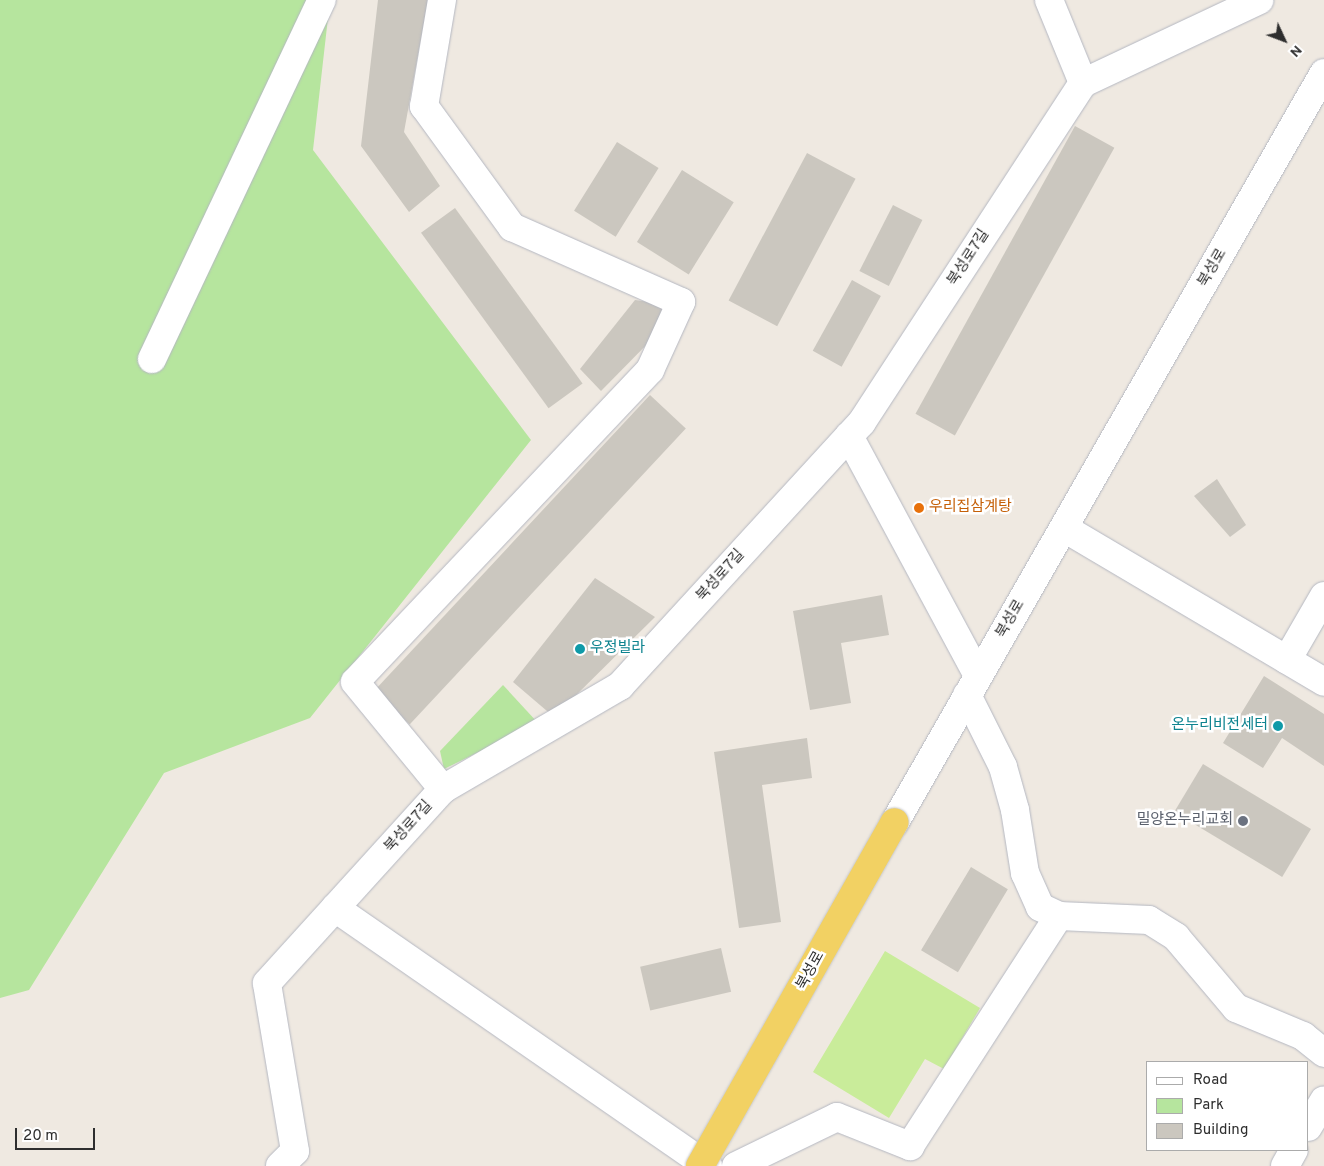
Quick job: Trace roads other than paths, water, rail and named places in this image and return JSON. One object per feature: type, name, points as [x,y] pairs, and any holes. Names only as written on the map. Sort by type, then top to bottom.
[{"type":"main road","name":"북성로","points":[[700,1166],[895,822]]},
{"type":"street","points":[[152,359],[322,0]]},
{"type":"street","points":[[442,0],[424,106],[512,227],[681,302],[650,370],[355,682],[444,789]]},
{"type":"street","points":[[1049,0],[1083,83],[1259,0]]},
{"type":"street","name":"북성로","points":[[895,822],[1324,73]]},
{"type":"street","name":"북성로7길","points":[[280,1166],[295,1151],[267,983],[444,789],[620,686],[862,422],[1083,83]]},
{"type":"street","points":[[849,436],[973,685],[1003,767],[1025,873],[1040,907],[1059,916],[1150,920],[1176,937],[1236,1008],[1303,1036],[1324,1053]]},
{"type":"street","points":[[1064,528],[1324,682]]},
{"type":"street","points":[[1287,660],[1324,596]]},
{"type":"street","points":[[335,908],[708,1166]]},
{"type":"street","points":[[736,1166],[838,1117],[910,1146],[1059,916]]},
{"type":"street","points":[[1309,1125],[1324,1100]]},
{"type":"street","points":[[1285,1166],[1293,1151]]},
{"type":"place","name":"우리집삼계탕","points":[[919,508]]},
{"type":"place","name":"우정빌라","points":[[580,649]]},
{"type":"place","name":"온누리비전세터","points":[[1278,726]]},
{"type":"place","name":"밀양온누리교회","points":[[1243,821]]}]
